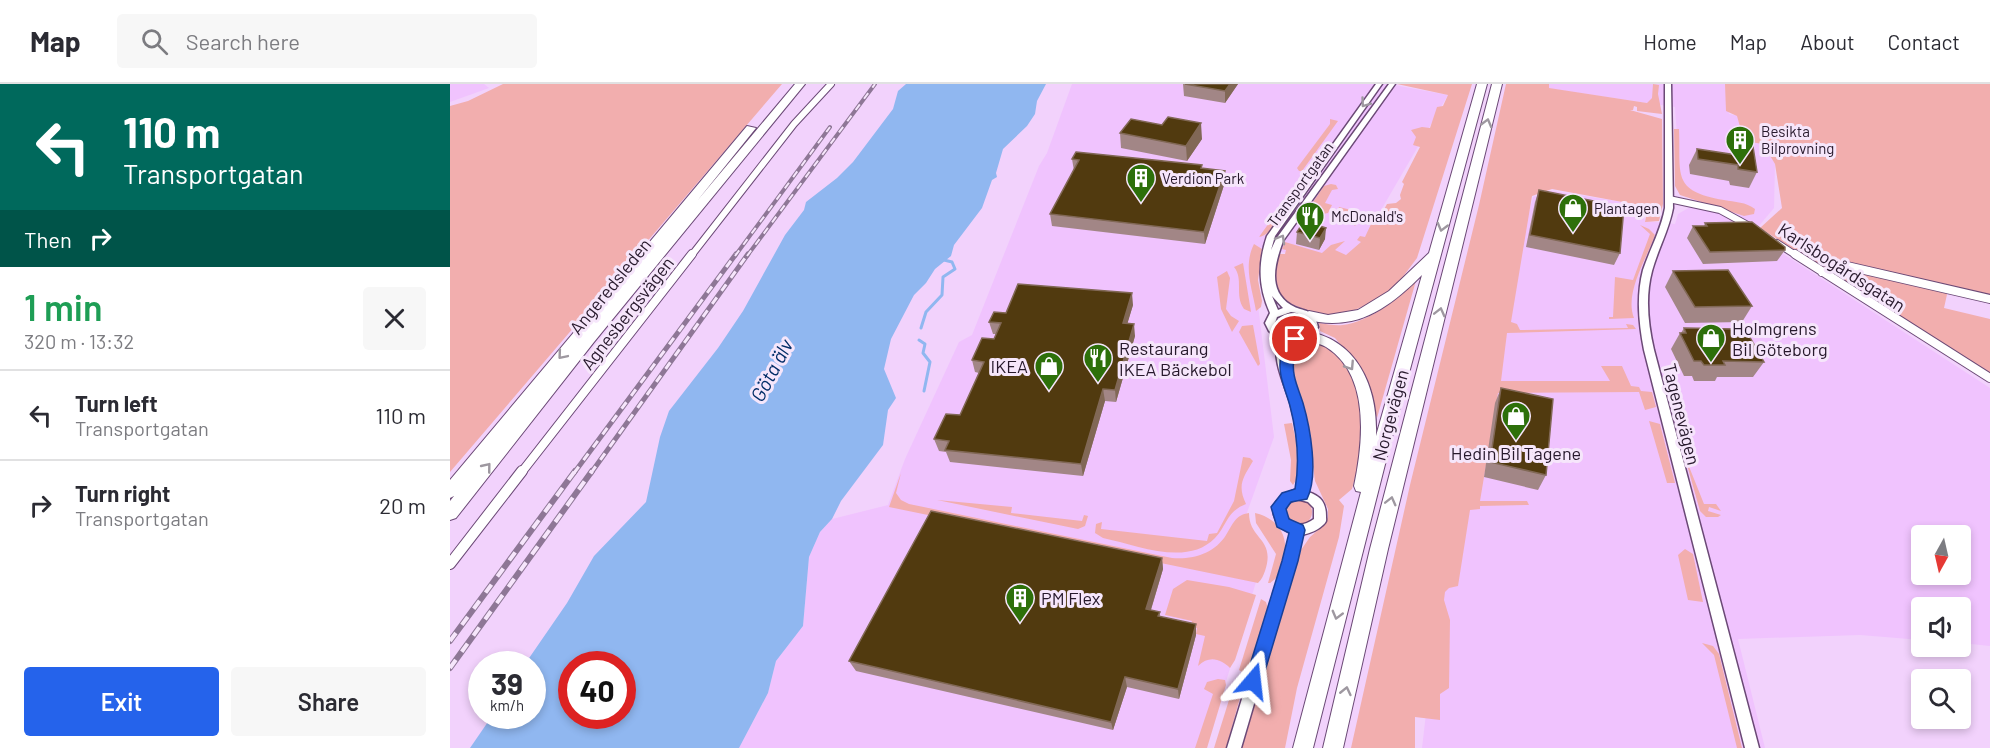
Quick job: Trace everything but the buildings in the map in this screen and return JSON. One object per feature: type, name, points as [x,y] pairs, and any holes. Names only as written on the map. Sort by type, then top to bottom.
[{"type":"highway","name":"Angeredsleden","points":[[450,491],[787,84]]},
{"type":"highway","name":"Angeredsleden","points":[[450,513],[589,339],[800,84]]},
{"type":"highway","name":"Norgevägen","points":[[1303,748],[1351,561],[1482,84]]},
{"type":"highway","name":"Norgevägen","points":[[1333,748],[1379,549],[1497,84]]},
{"type":"highway","points":[[1309,316],[1328,321],[1339,321],[1353,318],[1373,309],[1396,293],[1435,253]]},
{"type":"highway","points":[[1302,337],[1319,337],[1338,348],[1354,369],[1366,407],[1368,442],[1351,561]]},
{"type":"street","name":"Agnesbergsvägen","points":[[450,564],[779,142],[831,84]]},
{"type":"street","name":"Transportgatan","points":[[1302,494],[1305,446],[1296,403],[1279,357],[1282,337],[1270,326],[1270,320],[1275,314],[1263,279],[1265,253],[1271,236],[1379,84]]},
{"type":"street","name":"Transportgatan","points":[[1290,309],[1274,294],[1270,279],[1272,259],[1279,241],[1392,84]]},
{"type":"street","name":"Tagenevägen","points":[[1668,84],[1669,199],[1667,220],[1648,270],[1642,313],[1651,360],[1752,748]]},
{"type":"street","name":"Karlsbogårdsgatan","points":[[1669,199],[1720,210],[1757,231]]},
{"type":"street","name":"Karlsbogårdsgatan","points":[[1767,237],[1990,378]]},
{"type":"street","points":[[1822,272],[1832,267],[1847,266],[1990,299]]},
{"type":"street","points":[[1275,314],[1290,309],[1309,316]]},
{"type":"street","name":"Transportgatan","points":[[1287,378],[1288,354],[1313,327],[1309,316]]},
{"type":"street","points":[[1282,337],[1302,337]]},
{"type":"street","points":[[1302,494],[1315,500],[1320,506],[1321,515],[1317,524],[1310,528],[1297,530],[1282,523],[1279,507],[1287,497],[1302,494]]},
{"type":"street","points":[[1234,748],[1290,561],[1297,530]]},
{"type":"shaded area","points":[[450,84],[484,84],[489,88],[450,102]]},
{"type":"shaded area","points":[[503,84],[782,84],[450,472],[450,106],[468,101]]},
{"type":"shaded area","points":[[1072,84],[1389,84],[1448,95],[1352,260],[1254,249],[1258,305],[1274,437],[1244,521],[1256,582],[1206,748],[739,748],[768,693],[776,661],[803,626],[809,557],[820,532],[832,519],[888,505],[905,459],[959,342],[972,335],[1039,166],[1047,153]]},
{"type":"shaded area","points":[[1397,84],[1472,84],[1417,258],[1396,286],[1382,297],[1351,312],[1335,317],[1314,313],[1289,303],[1278,293],[1273,279],[1279,254],[1285,254],[1286,250],[1282,249],[1285,242],[1322,253],[1331,245],[1345,241],[1335,250],[1346,255],[1361,242],[1357,240],[1360,236],[1365,237],[1372,222],[1360,218],[1355,226],[1342,217],[1338,219],[1336,217],[1339,207],[1380,217],[1387,204],[1396,203],[1401,199],[1404,184],[1402,182],[1420,147],[1413,145],[1416,137],[1411,130],[1422,127],[1430,128],[1437,107],[1443,106],[1448,95]]},
{"type":"shaded area","points":[[1506,84],[1549,84],[1549,88],[1647,103],[1652,98],[1653,84],[1659,85],[1658,94],[1662,114],[1637,111],[1637,107],[1634,106],[1633,110],[1630,110],[1662,119],[1663,204],[1659,221],[1645,222],[1648,207],[1644,206],[1552,189],[1532,196],[1511,322],[1517,324],[1520,330],[1628,328],[1626,324],[1633,325],[1636,329],[1507,333],[1501,381],[1610,381],[1601,366],[1622,366],[1631,386],[1639,387],[1641,391],[1652,392],[1656,407],[1645,410],[1639,392],[1498,393],[1480,501],[1527,501],[1529,505],[1480,506],[1480,509],[1470,510],[1458,586],[1449,588],[1445,592],[1444,600],[1450,620],[1449,688],[1440,694],[1440,720],[1415,717],[1415,748],[1351,748],[1410,485],[1479,205]]},
{"type":"shaded area","points":[[1545,84],[1725,84],[1729,114],[1739,116],[1741,138],[1763,144],[1775,164],[1774,208],[1758,227],[1748,231],[1990,388],[1990,646],[1971,644],[1971,597],[1911,597],[1911,639],[1860,635],[1738,639],[1765,748],[1422,748],[1450,509],[1533,197],[1552,191],[1642,205],[1645,221],[1675,224],[1678,214],[1690,207],[1692,192],[1680,180],[1675,107],[1545,88]]},
{"type":"shaded area","points":[[1725,84],[1990,84],[1990,300],[1948,290],[1944,308],[1990,319],[1990,375],[1760,228],[1782,208],[1775,164],[1763,144],[1744,141],[1737,116],[1726,111]]},
{"type":"shaded area","points":[[1330,119],[1338,121],[1302,171],[1299,171],[1297,168],[1330,124]]},
{"type":"shaded area","points":[[1674,129],[1679,129],[1680,169],[1687,186],[1707,196],[1748,205],[1755,209],[1754,214],[1744,216],[1680,195],[1675,186]]},
{"type":"shaded area","points":[[1301,178],[1306,182],[1294,195],[1272,229],[1259,237]]},
{"type":"shaded area","points":[[1336,185],[1338,189],[1332,190],[1325,203],[1332,205],[1328,213],[1302,218],[1324,186]]},
{"type":"shaded area","points":[[1640,225],[1655,235],[1634,287],[1632,308],[1634,318],[1609,319],[1613,317],[1615,277],[1633,280],[1650,234]]},
{"type":"shaded area","points":[[1254,244],[1262,249],[1258,280],[1262,301],[1261,307],[1256,311],[1249,269]]},
{"type":"shaded area","points":[[1243,263],[1251,312],[1244,309],[1241,304],[1238,277],[1234,267]]},
{"type":"shaded area","points":[[1227,271],[1230,278],[1226,309],[1239,321],[1232,332],[1221,309],[1217,277]]},
{"type":"shaded area","points":[[1417,277],[1377,418],[1355,362],[1335,338],[1320,331],[1319,323],[1343,325],[1374,314],[1403,293]]},
{"type":"shaded area","points":[[1253,325],[1260,364],[1258,366],[1239,332],[1242,326]]},
{"type":"shaded area","points":[[1310,340],[1330,347],[1345,363],[1355,383],[1363,422],[1360,458],[1352,489],[1339,500],[1344,506],[1339,537],[1297,688],[1285,748],[1242,748],[1301,550],[1310,537],[1325,524],[1328,517],[1328,509],[1315,481],[1309,437],[1291,368],[1295,349],[1304,341]]},
{"type":"shaded area","points":[[1649,421],[1660,424],[1675,483],[1667,483]]},
{"type":"shaded area","points":[[1292,423],[1299,463],[1299,471],[1293,485],[1290,481],[1291,460],[1284,424]]},
{"type":"shaded area","points":[[1684,454],[1704,504],[1716,504],[1721,511],[1709,507],[1708,511],[1721,515],[1718,517],[1706,517],[1700,511]]},
{"type":"shaded area","points":[[1243,457],[1253,461],[1242,482],[1246,504],[1231,515],[1215,538],[1204,547],[1176,553],[1161,552],[1103,538],[1095,533],[1096,524],[1102,522],[1101,529],[1207,541],[1209,534],[1217,533],[1234,501]]},
{"type":"shaded area","points":[[901,473],[896,493],[901,500],[909,504],[1172,558],[1188,558],[1210,551],[1226,535],[1237,518],[1249,513],[1253,529],[1265,545],[1267,552],[1265,571],[1258,583],[889,507]]},
{"type":"shaded area","points":[[1299,499],[1308,503],[1312,512],[1308,521],[1299,525],[1290,521],[1286,512],[1290,503]]},
{"type":"shaded area","points":[[937,500],[1012,507],[1011,513],[1082,521],[1084,515],[1088,516],[1085,526],[1078,529]]},
{"type":"shaded area","points":[[1255,513],[1277,525],[1284,539],[1282,564],[1277,577],[1270,583],[1268,583],[1276,554],[1256,523]]},
{"type":"shaded area","points":[[1685,549],[1693,554],[1703,602],[1688,600],[1678,555]]},
{"type":"shaded area","points":[[1187,580],[1229,587],[1256,595],[1235,660],[1230,668],[1223,662],[1211,659],[1198,666],[1205,636],[1196,634],[1197,628],[1190,627],[1192,621],[1165,615],[1173,589]]},
{"type":"shaded area","points":[[1261,599],[1266,602],[1268,609],[1249,670],[1242,672],[1239,670]]},
{"type":"shaded area","points":[[1702,643],[1713,646],[1719,654],[1742,748],[1737,748],[1714,655]]},
{"type":"shaded area","points":[[1225,680],[1226,685],[1207,748],[1195,748],[1213,694],[1204,689],[1207,682]]},
{"type":"shaded area","points":[[1239,682],[1243,687],[1226,748],[1214,748],[1234,684]]},
{"type":"water","name":"Göta älv","points":[[906,84],[1046,84],[1037,101],[1035,114],[1027,126],[1003,149],[996,173],[997,177],[992,180],[982,208],[954,245],[951,256],[935,269],[914,295],[891,339],[884,369],[896,398],[888,410],[883,445],[841,501],[832,519],[820,532],[809,557],[803,626],[776,661],[768,693],[739,748],[470,748],[483,729],[546,729],[546,651],[534,651],[567,603],[594,556],[646,502],[660,437],[669,411],[718,348],[743,311],[785,235],[804,210],[806,202],[837,178],[853,162],[893,109],[898,91]]},
{"type":"waterway","points":[[921,328],[926,312],[942,295],[943,277],[955,269],[952,262],[944,260]]},
{"type":"waterway","points":[[919,340],[925,344],[923,353],[930,362],[924,391]]},
{"type":"railway","points":[[747,256],[875,84]]},
{"type":"railway","points":[[735,256],[830,127]]},
{"type":"railway","points":[[574,473],[736,254]]},
{"type":"railway","points":[[591,473],[748,254]]},
{"type":"railway","points":[[450,641],[575,471]]},
{"type":"railway","points":[[450,668],[592,471]]},
{"type":"place","name":"Besikta Bilprovning","points":[[1740,166]]},
{"type":"place","name":"Verdion Park","points":[[1141,204]]},
{"type":"place","name":"Plantagen","points":[[1573,234]]},
{"type":"place","name":"McDonald's","points":[[1310,242]]},
{"type":"place","name":"Holmgrens Bil Göteborg","points":[[1711,364]]},
{"type":"place","name":"Restaurang IKEA Bäckebol","points":[[1098,384]]},
{"type":"place","name":"IKEA","points":[[1049,392]]},
{"type":"place","name":"Hedin Bil Tagene","points":[[1516,442]]},
{"type":"place","name":"PM Flex","points":[[1020,624]]},
{"type":"route","points":[[1253,681],[1295,546],[1297,530],[1282,523],[1278,512],[1279,507],[1287,497],[1302,494],[1305,473],[1303,434],[1287,378],[1289,349],[1299,338],[1295,339]]}]
